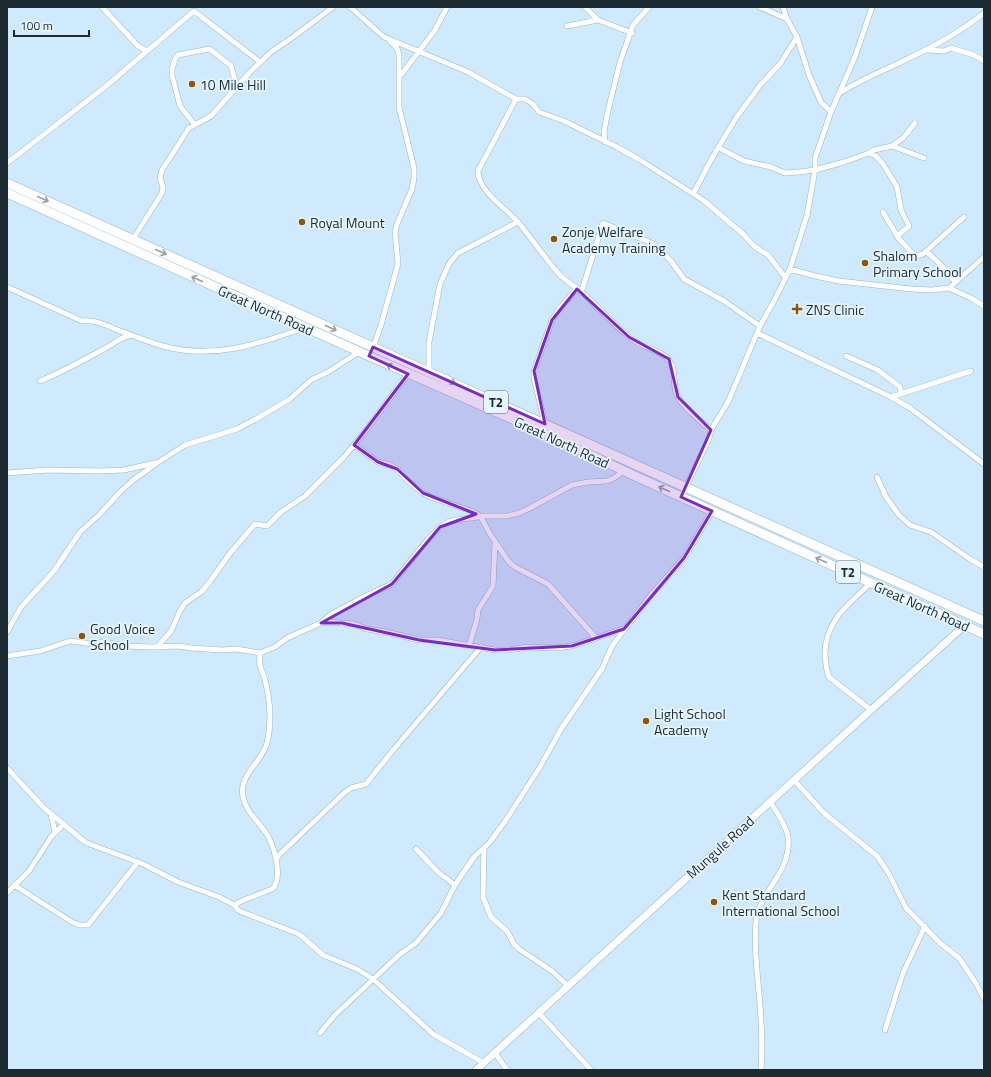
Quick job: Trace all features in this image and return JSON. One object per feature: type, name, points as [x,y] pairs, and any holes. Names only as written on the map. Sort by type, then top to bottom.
[{"type":"highway","name":"Great North Road","points":[[7,183],[984,621]]},
{"type":"highway","name":"Great North Road","points":[[7,193],[358,352],[540,431],[680,497],[984,634]]},
{"type":"street","points":[[102,7],[138,46],[147,51]]},
{"type":"street","points":[[133,239],[162,192],[163,188],[160,178],[162,170],[189,128],[211,116],[260,62],[274,50],[333,7]]},
{"type":"street","points":[[350,7],[389,40],[468,72],[516,99],[524,99],[533,104],[539,112],[564,121],[640,160],[694,194],[724,217],[755,247],[768,255],[786,277]]},
{"type":"street","points":[[400,76],[436,30],[447,7]]},
{"type":"street","points":[[585,7],[598,20],[632,33]]},
{"type":"street","points":[[605,142],[605,126],[620,62],[636,22],[649,7]]},
{"type":"street","points":[[760,7],[787,20]]},
{"type":"street","points":[[783,7],[787,20],[797,37],[809,75],[821,102],[831,112]]},
{"type":"street","points":[[680,497],[708,441],[711,430],[728,402],[760,326],[790,269],[807,215],[815,158],[831,112],[855,57],[872,7]]},
{"type":"street","points":[[7,163],[105,87],[194,11],[260,62]]},
{"type":"street","points":[[839,93],[859,81],[927,50],[959,31],[984,13]]},
{"type":"street","points":[[567,26],[598,20]]},
{"type":"street","points":[[694,194],[736,118],[758,89],[780,64],[797,37]]},
{"type":"street","points":[[369,356],[381,326],[398,264],[395,239],[397,224],[412,188],[414,178],[414,168],[399,108],[399,55],[397,48],[389,40]]},
{"type":"street","points":[[927,50],[944,51],[951,48],[974,55],[984,61]]},
{"type":"street","points":[[194,124],[180,106],[172,75],[175,59],[178,55],[209,49],[211,50],[231,66],[237,87]]},
{"type":"street","points":[[516,99],[478,172],[481,182],[489,194],[518,222],[558,274],[579,291],[629,337],[669,359],[678,397],[711,430]]},
{"type":"street","points":[[719,148],[744,161],[771,167],[785,173],[814,170],[869,153],[874,150],[892,146],[903,138],[915,123]]},
{"type":"street","points":[[892,146],[924,158]]},
{"type":"street","points":[[869,153],[876,156],[883,164],[897,187],[900,210],[909,226],[897,236]]},
{"type":"street","points":[[883,212],[897,236],[914,256],[923,254],[964,217]]},
{"type":"street","points":[[429,372],[429,342],[440,284],[444,271],[458,253],[518,222]]},
{"type":"street","points":[[545,424],[534,378],[534,371],[552,320],[559,309],[579,291],[603,223],[654,244],[671,261],[684,280],[724,302],[760,326]]},
{"type":"street","points":[[926,251],[943,267],[955,282]]},
{"type":"street","points":[[949,288],[984,257]]},
{"type":"street","points":[[790,269],[815,276],[852,283],[911,289],[932,290],[949,288],[984,306]]},
{"type":"street","points":[[7,287],[82,321],[89,320],[98,322],[130,335],[180,350],[208,352],[225,350],[256,343],[304,327]]},
{"type":"street","points":[[757,333],[891,397],[910,408],[984,464]]},
{"type":"street","points":[[40,381],[104,349],[123,336],[130,335]]},
{"type":"street","points":[[7,632],[21,607],[54,571],[80,532],[99,515],[120,492],[157,462],[185,446],[237,429],[256,419],[290,399],[311,380],[328,372],[358,352]]},
{"type":"street","points":[[846,356],[878,370],[900,387],[901,394]]},
{"type":"street","points":[[891,397],[971,371]]},
{"type":"street","points":[[157,647],[172,631],[180,610],[185,603],[201,592],[231,552],[255,524],[264,526],[270,524],[281,512],[305,496],[354,445],[408,374]]},
{"type":"street","points":[[354,445],[378,462],[390,465],[397,469],[408,482],[423,493],[474,512],[481,517],[503,555],[515,567],[548,584],[596,638]]},
{"type":"street","points":[[7,473],[47,470],[124,470],[157,462]]},
{"type":"street","points":[[7,656],[40,651],[70,641],[93,644],[103,642],[127,646],[180,646],[204,650],[236,649],[260,653],[275,647],[287,638],[321,623],[336,612],[392,584],[429,538],[444,525],[456,520],[507,516],[519,513],[572,485],[588,482],[608,481],[624,471]]},
{"type":"street","points":[[877,477],[886,497],[899,515],[910,525],[931,532],[984,567]]},
{"type":"street","points":[[320,1032],[335,1015],[373,979],[400,954],[416,943],[441,913],[455,885],[474,857],[484,848],[506,820],[540,768],[561,729],[602,669],[612,646],[651,595],[684,558],[712,511]]},
{"type":"street","points":[[470,646],[478,610],[493,586],[495,542]]},
{"type":"street","points":[[871,583],[856,596],[834,622],[826,637],[825,648],[826,670],[829,677],[871,710]]},
{"type":"street","points":[[321,623],[342,622],[419,640],[437,640],[495,650],[521,649],[528,647],[556,648],[572,646],[624,629]]},
{"type":"street","name":"Mungule Road","points":[[476,1070],[965,625]]},
{"type":"street","points":[[276,860],[279,855],[344,793],[351,788],[366,784],[394,749],[481,648]]},
{"type":"street","points":[[234,905],[266,892],[275,886],[277,881],[276,860],[269,837],[247,806],[243,797],[243,784],[267,745],[269,700],[265,678],[260,666],[260,653]]},
{"type":"street","points":[[7,768],[51,814],[85,842],[92,846],[138,862],[178,882],[234,905],[242,912],[299,934],[323,955],[357,969],[373,979],[433,1034],[484,1063]]},
{"type":"street","points":[[794,780],[824,813],[876,856],[888,872],[906,908],[925,926],[940,944],[959,958],[977,985],[984,999]]},
{"type":"street","points":[[761,1070],[763,1047],[756,952],[756,921],[763,902],[786,863],[788,844],[788,837],[784,826],[770,802]]},
{"type":"street","points":[[51,814],[55,832]]},
{"type":"street","points":[[7,893],[29,871],[55,832],[64,824]]},
{"type":"street","points":[[484,848],[482,879],[483,897],[492,917],[507,931],[514,944],[519,949],[552,971],[568,986]]},
{"type":"street","points":[[416,849],[438,872],[455,885]]},
{"type":"street","points":[[14,885],[61,915],[83,926],[88,925],[138,862]]},
{"type":"street","points":[[885,1030],[902,973],[925,926]]},
{"type":"street","points":[[539,1013],[591,1070]]},
{"type":"street","points":[[495,1054],[507,1070]]},
{"type":"highlighted area","points":[[577,289],[629,337],[669,359],[678,397],[711,430],[681,497],[712,511],[684,558],[624,629],[572,646],[495,650],[419,640],[342,623],[321,623],[392,584],[440,527],[476,514],[423,493],[397,469],[378,462],[354,445],[408,374],[369,356],[373,347],[545,424],[534,371],[552,320]]},
{"type":"place","name":"10 Mile Hill","points":[[192,84]]},
{"type":"place","name":"Royal Mount","points":[[302,222]]},
{"type":"place","name":"Zonje Welfare Academy Training","points":[[554,239]]},
{"type":"place","name":"Shalom Primary School","points":[[865,263]]},
{"type":"place","name":"ZNS Clinic","points":[[797,309]]},
{"type":"place","name":"Good Voice School","points":[[82,636]]},
{"type":"place","name":"Light School Academy","points":[[646,721]]},
{"type":"place","name":"Kent Standard International School","points":[[714,902]]}]
